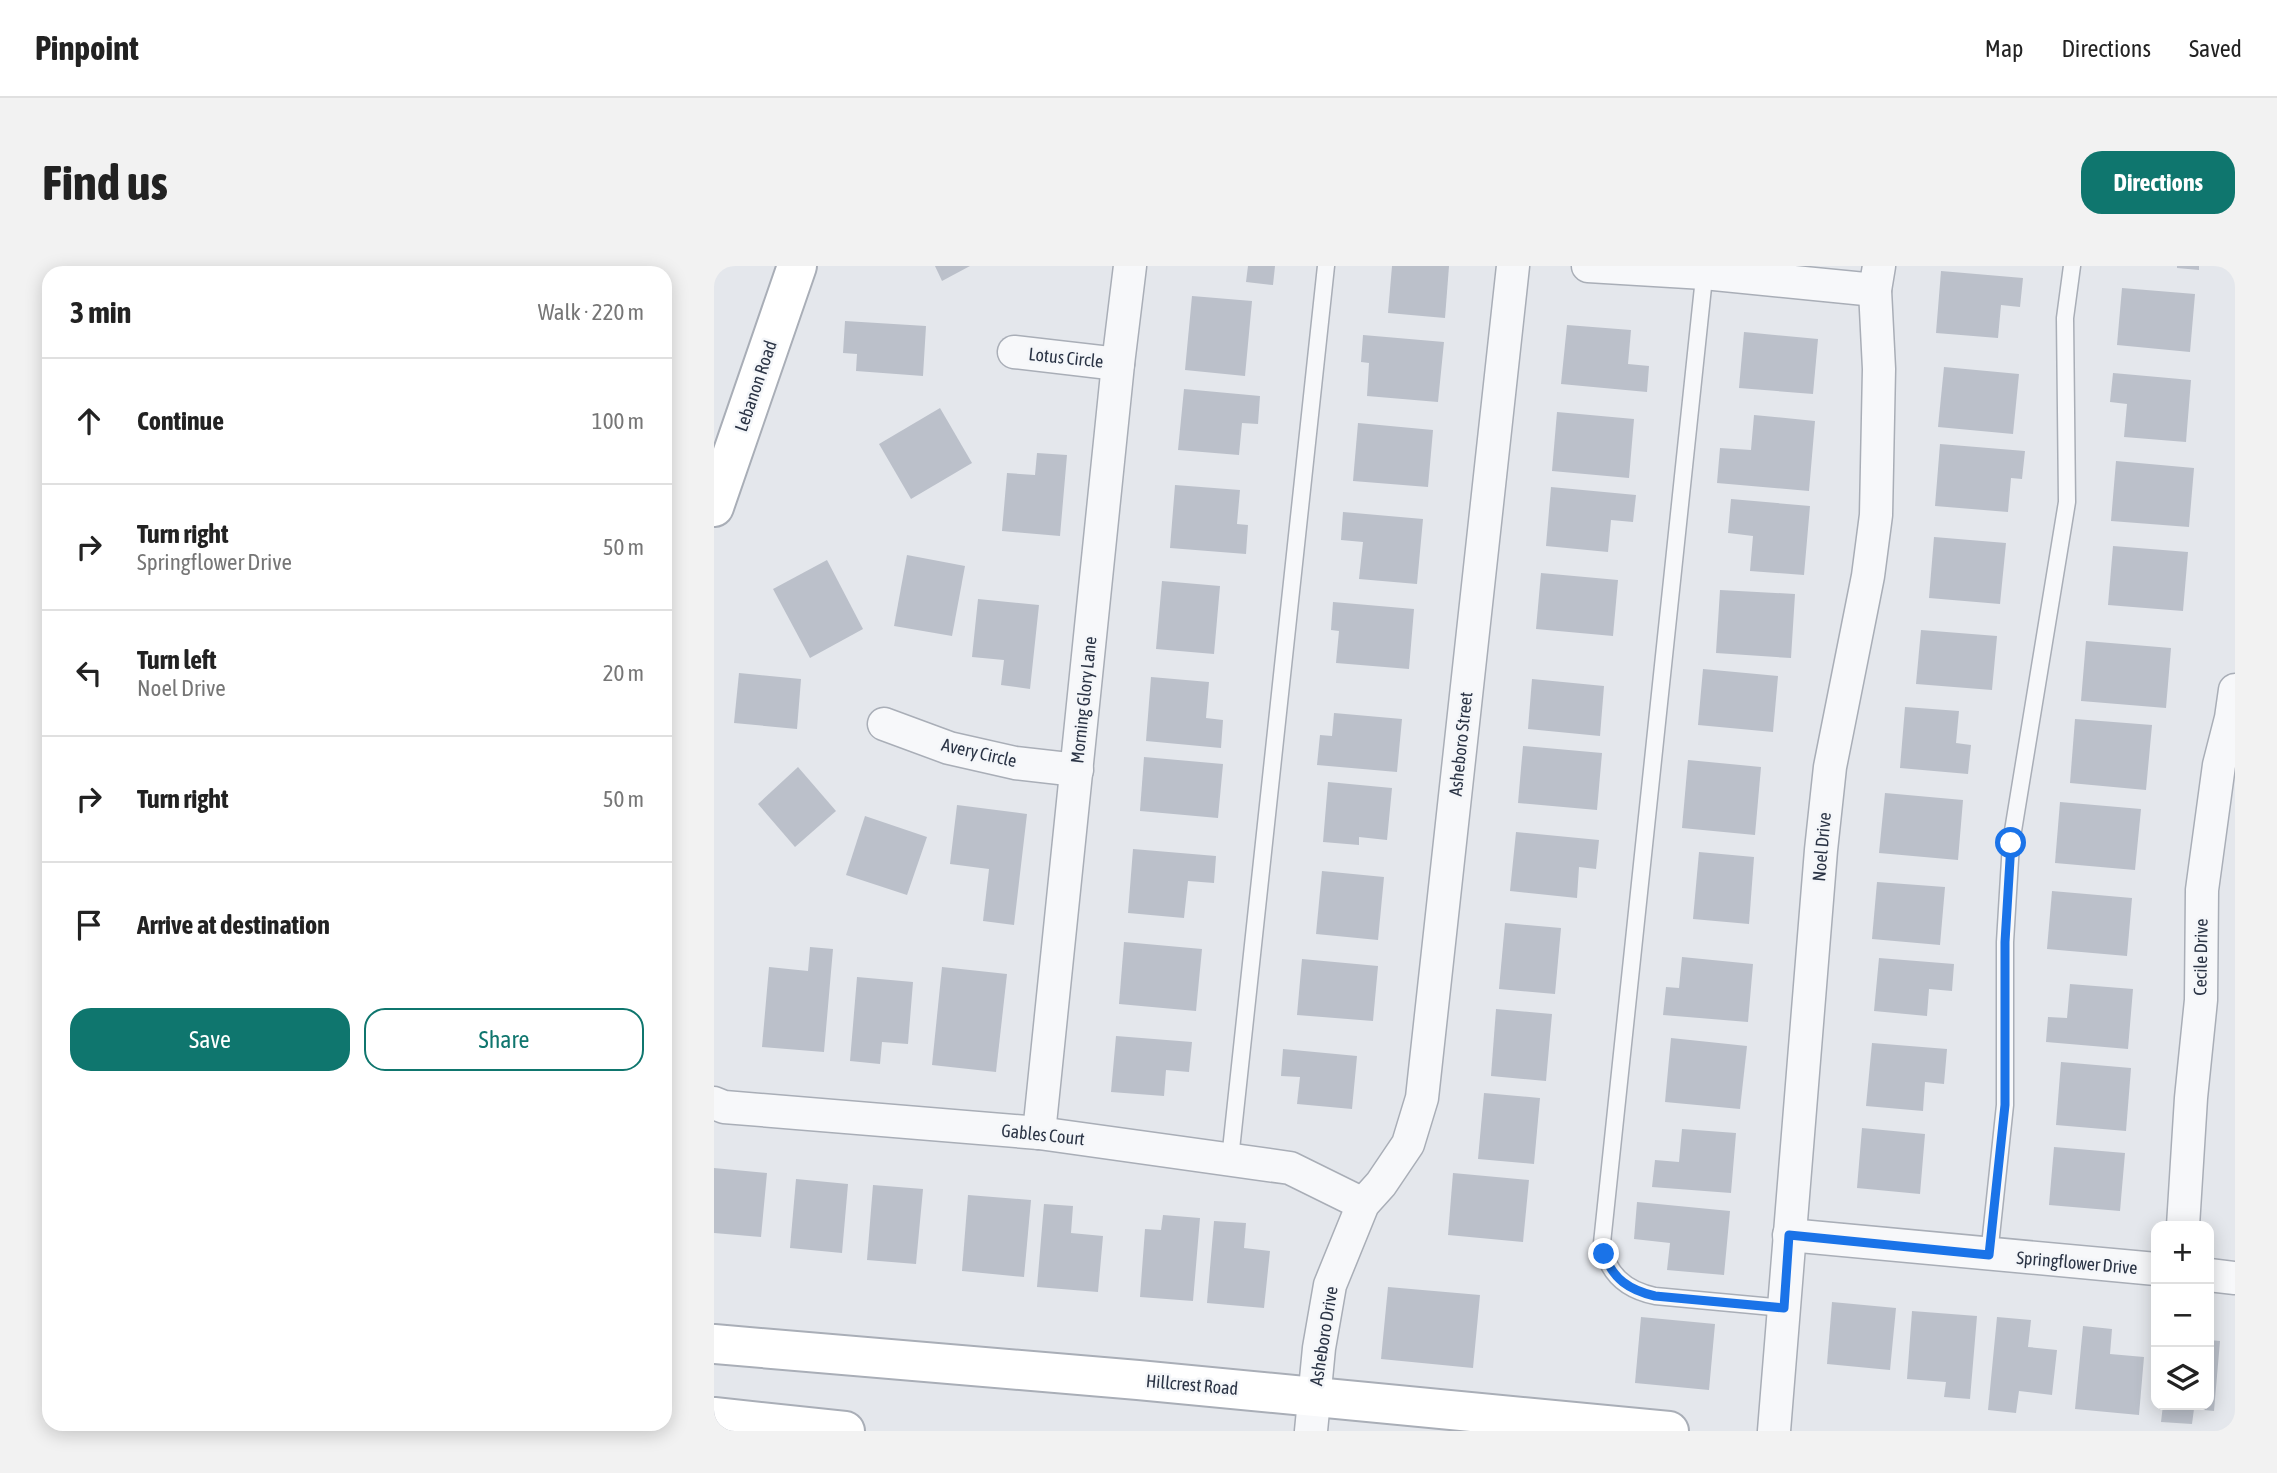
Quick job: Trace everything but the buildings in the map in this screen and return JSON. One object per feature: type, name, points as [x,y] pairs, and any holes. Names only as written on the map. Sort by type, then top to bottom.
[{"type":"main road","name":"Lebanon Road","points":[[717,487],[797,266]]},
{"type":"main road","name":"Hillcrest Road","points":[[714,1344],[1313,1413],[1669,1431]]},
{"type":"main road","points":[[714,1417],[845,1431]]},
{"type":"street","name":"Morning Glory Lane","points":[[1039,1133],[1130,266]]},
{"type":"street","name":"Asheboro Street","points":[[1363,1204],[1381,1184],[1408,1144],[1422,1098],[1513,266]]},
{"type":"street","points":[[1588,266],[1877,278]]},
{"type":"street","name":"Noel Drive","points":[[1774,1431],[1830,766],[1868,576],[1876,515],[1879,369],[1877,278]]},
{"type":"street","name":"Lotus Circle","points":[[1014,352],[1118,363]]},
{"type":"street","name":"Cecile Drive","points":[[2183,1221],[2191,1098],[2201,1000],[2202,890],[2219,765],[2235,690]]},
{"type":"street","name":"Avery Circle","points":[[884,724],[949,748],[1015,762],[1077,770]]},
{"type":"street","name":"Gables Court","points":[[714,1103],[724,1107],[1039,1133],[1290,1168],[1363,1204]]},
{"type":"street","name":"Asheboro Drive","points":[[1313,1413],[1330,1285],[1363,1204]]},
{"type":"street","name":"Springflower Drive","points":[[1789,1235],[2151,1269]]},
{"type":"street","points":[[2214,1276],[2235,1278]]},
{"type":"lane","points":[[1230,1159],[1326,266]]},
{"type":"lane","points":[[1989,1255],[2005,1105],[2005,942],[2011,843],[2067,502],[2065,318],[2072,266]]},
{"type":"lane","points":[[1704,270],[1602,1243],[1612,1272],[1626,1286],[1636,1291],[1655,1296],[1784,1308]]},
{"type":"route","points":[[1604,1254],[1617,1278],[1636,1291],[1655,1296],[1784,1308],[1789,1235],[1989,1255],[2005,1105],[2005,942],[2011,843]]}]
